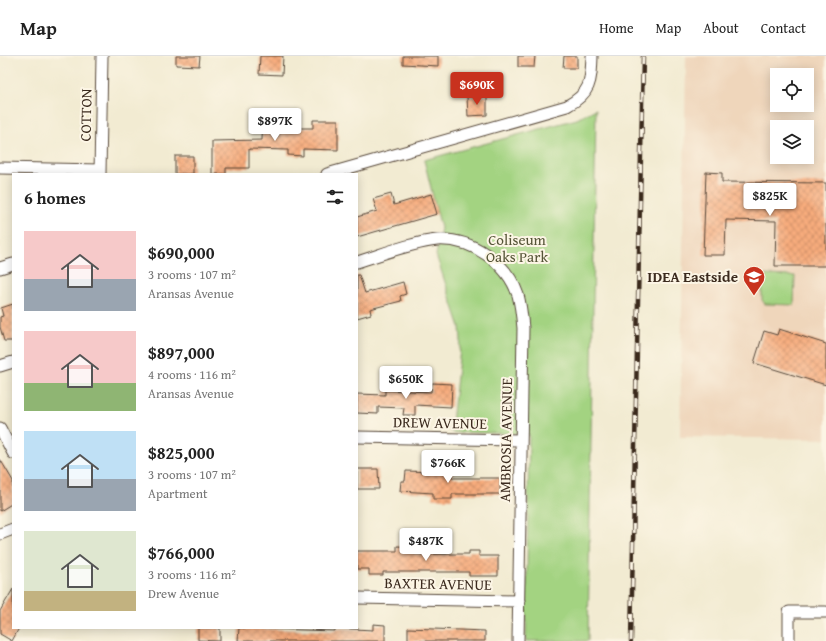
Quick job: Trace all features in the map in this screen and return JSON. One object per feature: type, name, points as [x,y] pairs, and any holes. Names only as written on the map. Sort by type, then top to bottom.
[{"type":"street","name":"COTTON","points":[[100,172],[102,56]]},
{"type":"street","points":[[331,173],[567,106],[577,101],[590,84],[592,56]]},
{"type":"street","points":[[0,168],[100,172]]},
{"type":"street","name":"AMBROSIA AVENUE","points":[[358,262],[424,242],[439,240],[457,242],[483,252],[494,261],[508,277],[517,294],[522,312],[523,328],[518,641]]},
{"type":"street","points":[[0,268],[12,264]]},
{"type":"street","points":[[0,366],[12,362]]},
{"type":"street","points":[[0,428],[12,451]]},
{"type":"street","name":"DREW AVENUE","points":[[358,436],[521,440]]},
{"type":"street","points":[[0,534],[12,529]]},
{"type":"street","name":"BAXTER AVENUE","points":[[358,598],[519,601]]},
{"type":"street","points":[[789,641],[789,612],[826,612]]},
{"type":"shaded area","name":"IDEA Eastside","points":[[686,56],[826,56],[826,439],[680,437]]},
{"type":"green space","name":"Coliseum Oaks Park","points":[[596,109],[588,641],[526,641],[529,434],[451,432],[461,340],[460,327],[436,255],[441,228],[424,160],[577,119]]},
{"type":"green space","points":[[762,275],[795,276],[794,305],[765,304],[762,300]]},
{"type":"building","points":[[176,56],[200,56],[199,66],[176,65]]},
{"type":"building","points":[[260,56],[283,56],[282,75],[259,74]]},
{"type":"building","points":[[403,56],[438,56],[438,66],[403,64]]},
{"type":"building","points":[[518,56],[535,56],[534,67],[518,67]]},
{"type":"building","points":[[564,56],[577,56],[577,68],[563,68]]},
{"type":"building","points":[[487,96],[487,115],[468,116],[467,97]]},
{"type":"building","points":[[263,113],[282,113],[282,128],[313,128],[313,120],[338,120],[338,150],[303,149],[303,156],[288,155],[288,150],[249,149],[249,168],[226,168],[226,173],[212,173],[212,141],[262,140]]},
{"type":"building","points":[[175,156],[193,156],[193,173],[175,173]]},
{"type":"building","points":[[706,172],[722,173],[722,182],[826,183],[826,266],[775,266],[776,221],[726,220],[725,255],[703,255]]},
{"type":"building","points":[[391,194],[394,205],[431,194],[437,214],[358,237],[358,217],[377,211],[373,199]]},
{"type":"building","points":[[358,275],[365,293],[403,282],[406,294],[400,296],[401,301],[370,309],[371,314],[358,318]]},
{"type":"building","points":[[12,304],[12,341],[4,341],[0,327],[0,317],[3,316],[1,308]]},
{"type":"building","points":[[779,329],[826,344],[826,385],[754,363],[764,331],[777,335]]},
{"type":"building","points":[[432,383],[452,384],[451,407],[415,405],[415,415],[403,415],[404,408],[378,407],[378,414],[358,413],[358,394],[385,395],[385,390],[431,392]]},
{"type":"building","points":[[0,459],[12,479],[12,504],[0,511]]},
{"type":"building","points":[[434,466],[453,466],[452,478],[500,478],[500,494],[452,494],[452,499],[433,499],[433,493],[400,491],[401,481],[405,481],[406,471],[434,472]]},
{"type":"building","points":[[358,469],[378,469],[379,489],[358,489]]},
{"type":"building","points":[[397,546],[415,547],[414,554],[469,554],[469,551],[479,551],[479,556],[498,556],[498,576],[469,576],[469,572],[383,572],[383,575],[369,575],[369,569],[358,569],[358,551],[397,551]]},
{"type":"building","points":[[12,591],[12,629],[18,629],[12,641],[0,634],[0,611]]},
{"type":"building","points":[[373,624],[385,625],[385,641],[238,641],[239,629],[335,631],[335,629],[373,630]]},
{"type":"building","points":[[408,628],[485,631],[485,641],[408,641]]},
{"type":"building","points":[[198,629],[220,629],[220,641],[198,640]]},
{"type":"railway","points":[[631,641],[643,56]]},
{"type":"place","name":"IDEA Eastside","points":[[754,296]]}]
